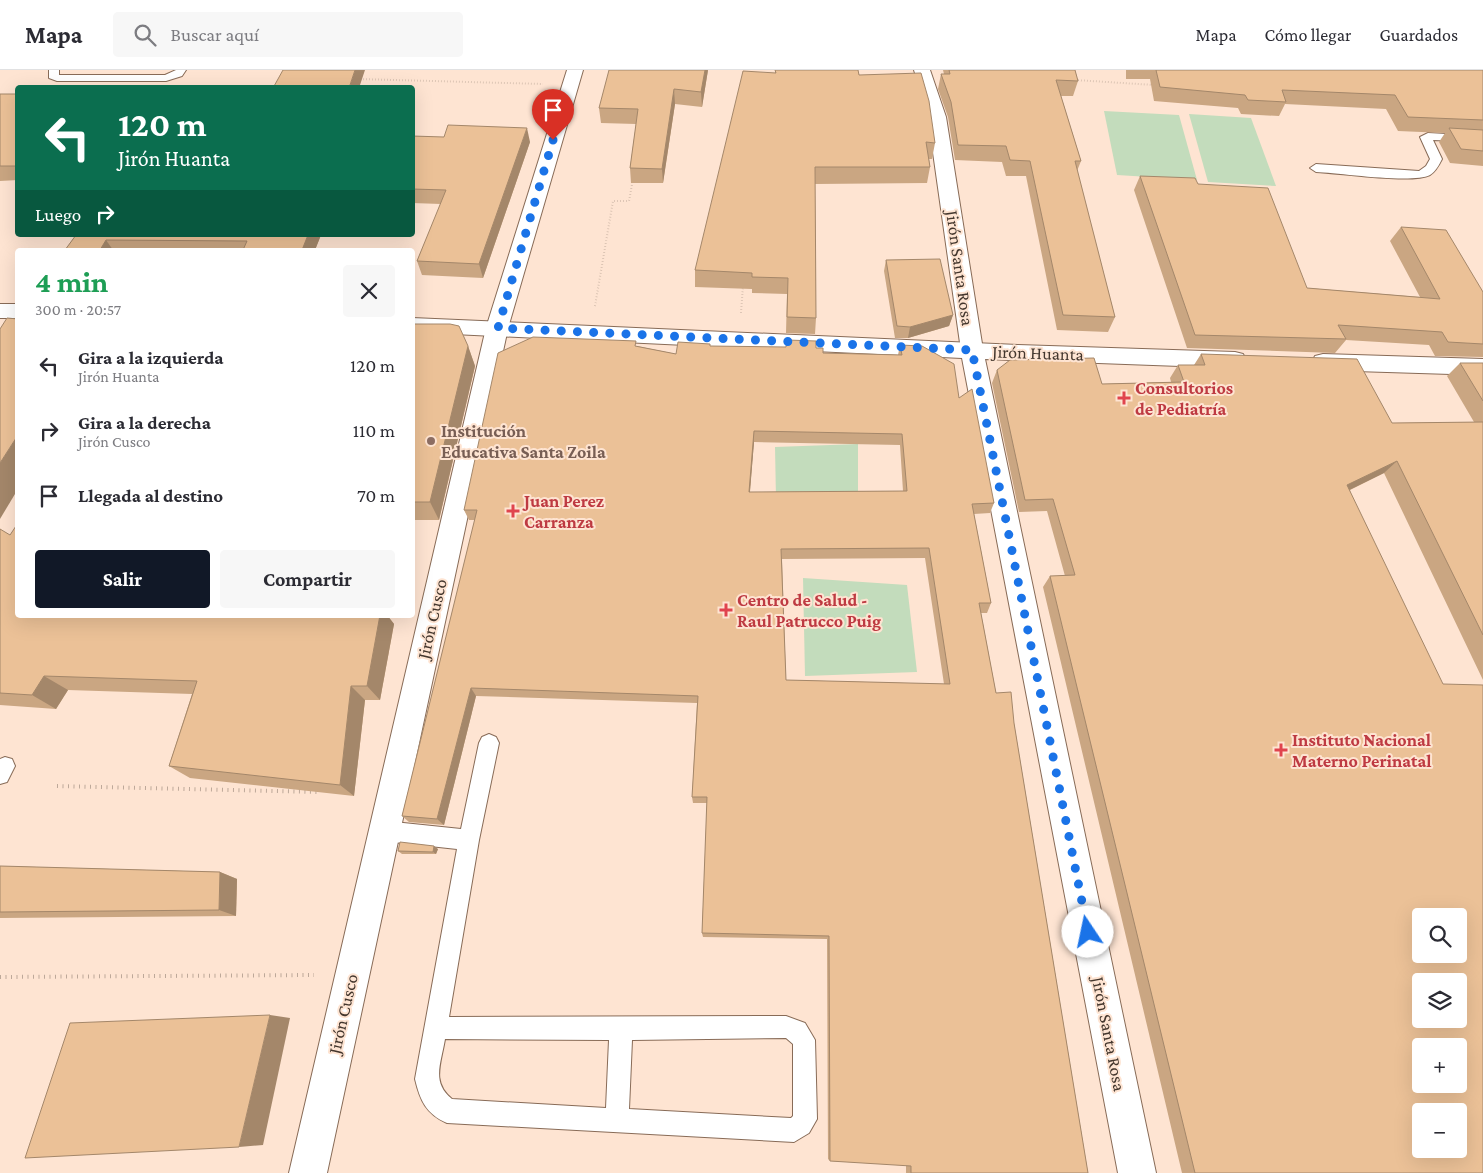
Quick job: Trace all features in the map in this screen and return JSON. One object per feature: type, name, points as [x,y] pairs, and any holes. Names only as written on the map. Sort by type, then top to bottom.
[{"type":"street","name":"Jirón Santa Rosa","points":[[922,70],[937,117],[972,350],[1137,1173]]},
{"type":"street","name":"Jirón Cusco","points":[[308,1173],[498,328],[572,77]]},
{"type":"street","points":[[0,311],[15,312]]},
{"type":"street","name":"Jirón Huanta","points":[[415,325],[972,350],[1257,360]]},
{"type":"street","points":[[1306,362],[1483,368]]},
{"type":"lane","points":[[54,70],[53,76],[57,78],[166,78],[178,74],[182,70]]},
{"type":"lane","points":[[1316,168],[1415,175],[1432,169],[1436,159],[1426,137],[1483,139]]},
{"type":"lane","points":[[435,1028],[621,1029],[786,1027],[797,1031],[804,1040],[805,1118],[801,1125],[794,1130],[446,1111],[431,1097],[426,1079],[468,840],[489,743]]},
{"type":"lane","points":[[384,831],[468,840]]},
{"type":"lane","points":[[617,1119],[621,1029]]},
{"type":"path","points":[[355,79],[572,77]]},
{"type":"path","points":[[1072,80],[1159,85]]},
{"type":"path","points":[[590,332],[614,201],[629,201],[634,173]]},
{"type":"path","points":[[739,339],[743,278]]},
{"type":"path","points":[[57,786],[324,792]]},
{"type":"path","points":[[0,977],[352,975]]},
{"type":"green space","points":[[1104,111],[1179,115],[1197,180],[1117,175]]},
{"type":"green space","points":[[1189,114],[1251,118],[1276,186],[1208,182]]},
{"type":"green space","points":[[858,444],[858,495],[776,499],[775,447]]},
{"type":"green space","points":[[803,578],[907,585],[917,672],[805,676]]},
{"type":"building","points":[[283,70],[355,70],[350,85],[275,85]]},
{"type":"building","points":[[609,70],[705,70],[701,92],[674,89],[662,169],[630,168],[638,109],[599,108]]},
{"type":"building","points":[[775,70],[858,70],[859,75],[921,73],[929,101],[935,143],[926,142],[930,167],[815,167],[816,318],[787,317],[788,278],[752,277],[752,273],[695,270],[743,71],[776,73]]},
{"type":"building","points":[[949,70],[1075,70],[1078,81],[1056,80],[1081,161],[1075,161],[1115,317],[1063,315],[1030,161],[1010,160],[1006,146],[958,145],[951,102],[941,74],[950,74]]},
{"type":"building","points":[[1156,70],[1483,70],[1483,120],[1408,117],[1395,95],[1282,90],[1286,102],[1248,100],[1245,95],[1160,87]]},
{"type":"building","points":[[0,94],[15,94],[15,166],[0,166]]},
{"type":"building","points":[[448,125],[527,128],[479,264],[417,261],[446,190],[415,189],[415,136],[444,137]]},
{"type":"building","points":[[1449,128],[1483,130],[1483,151],[1461,149]]},
{"type":"building","points":[[1140,176],[1195,178],[1198,184],[1268,188],[1307,288],[1440,299],[1401,227],[1446,230],[1483,292],[1483,344],[1448,342],[1442,332],[1338,325],[1346,339],[1195,335]]},
{"type":"building","points":[[75,237],[307,237],[303,248],[244,248],[247,241],[106,240],[101,248],[66,248]]},
{"type":"building","points":[[940,259],[953,315],[910,327],[897,326],[886,260]]},
{"type":"building","points":[[7,318],[15,319],[15,440],[0,463],[0,329]]},
{"type":"building","name":"Institución Educativa Santa Zoila","points":[[415,324],[450,324],[459,326],[468,346],[430,502],[415,502]]},
{"type":"building","points":[[533,337],[636,341],[635,346],[676,354],[678,342],[710,344],[710,346],[786,347],[787,340],[816,341],[816,348],[823,348],[823,353],[902,355],[900,345],[922,346],[954,364],[959,398],[972,389],[994,503],[972,504],[991,603],[979,603],[996,693],[1011,692],[1014,723],[1088,1173],[911,1173],[911,1166],[830,1161],[829,936],[702,933],[707,797],[692,797],[698,696],[471,688],[437,819],[402,816],[477,510],[464,510],[498,353]],"holes":[[[754,431],[902,434],[907,491],[749,492]],[[929,548],[950,684],[786,680],[781,549]]]},
{"type":"building","name":"Instituto Nacional Materno Perinatal","points":[[1201,354],[1357,359],[1392,423],[1483,422],[1483,635],[1397,461],[1347,485],[1443,684],[1483,685],[1483,1173],[1195,1173],[1050,576],[1075,575],[1053,499],[1025,500],[997,370],[1010,360],[1094,358],[1102,384],[1184,382],[1178,365],[1205,365]]},
{"type":"building","points":[[1460,363],[1483,363],[1483,401]]},
{"type":"building","points":[[15,528],[15,618],[379,618],[367,686],[351,686],[340,785],[169,766],[197,681],[44,676],[32,695],[0,693],[0,529],[10,535]]},
{"type":"building","points":[[400,842],[434,846],[433,852],[398,851]]},
{"type":"building","points":[[0,866],[220,872],[219,910],[0,912]]},
{"type":"building","points":[[270,1015],[239,1147],[25,1158],[70,1023]]},
{"type":"place","name":"Consultorios de Pediatría","points":[[1124,398]]},
{"type":"place","name":"Institución Educativa Santa Zoila","points":[[431,441]]},
{"type":"place","name":"Juan Perez Carranza","points":[[513,511]]},
{"type":"place","name":"Centro de Salud - Raul Patrucco Puig","points":[[726,610]]},
{"type":"place","name":"Instituto Nacional Materno Perinatal","points":[[1281,750]]},
{"type":"route","points":[[553,140],[498,328],[972,350],[1088,932]]}]
